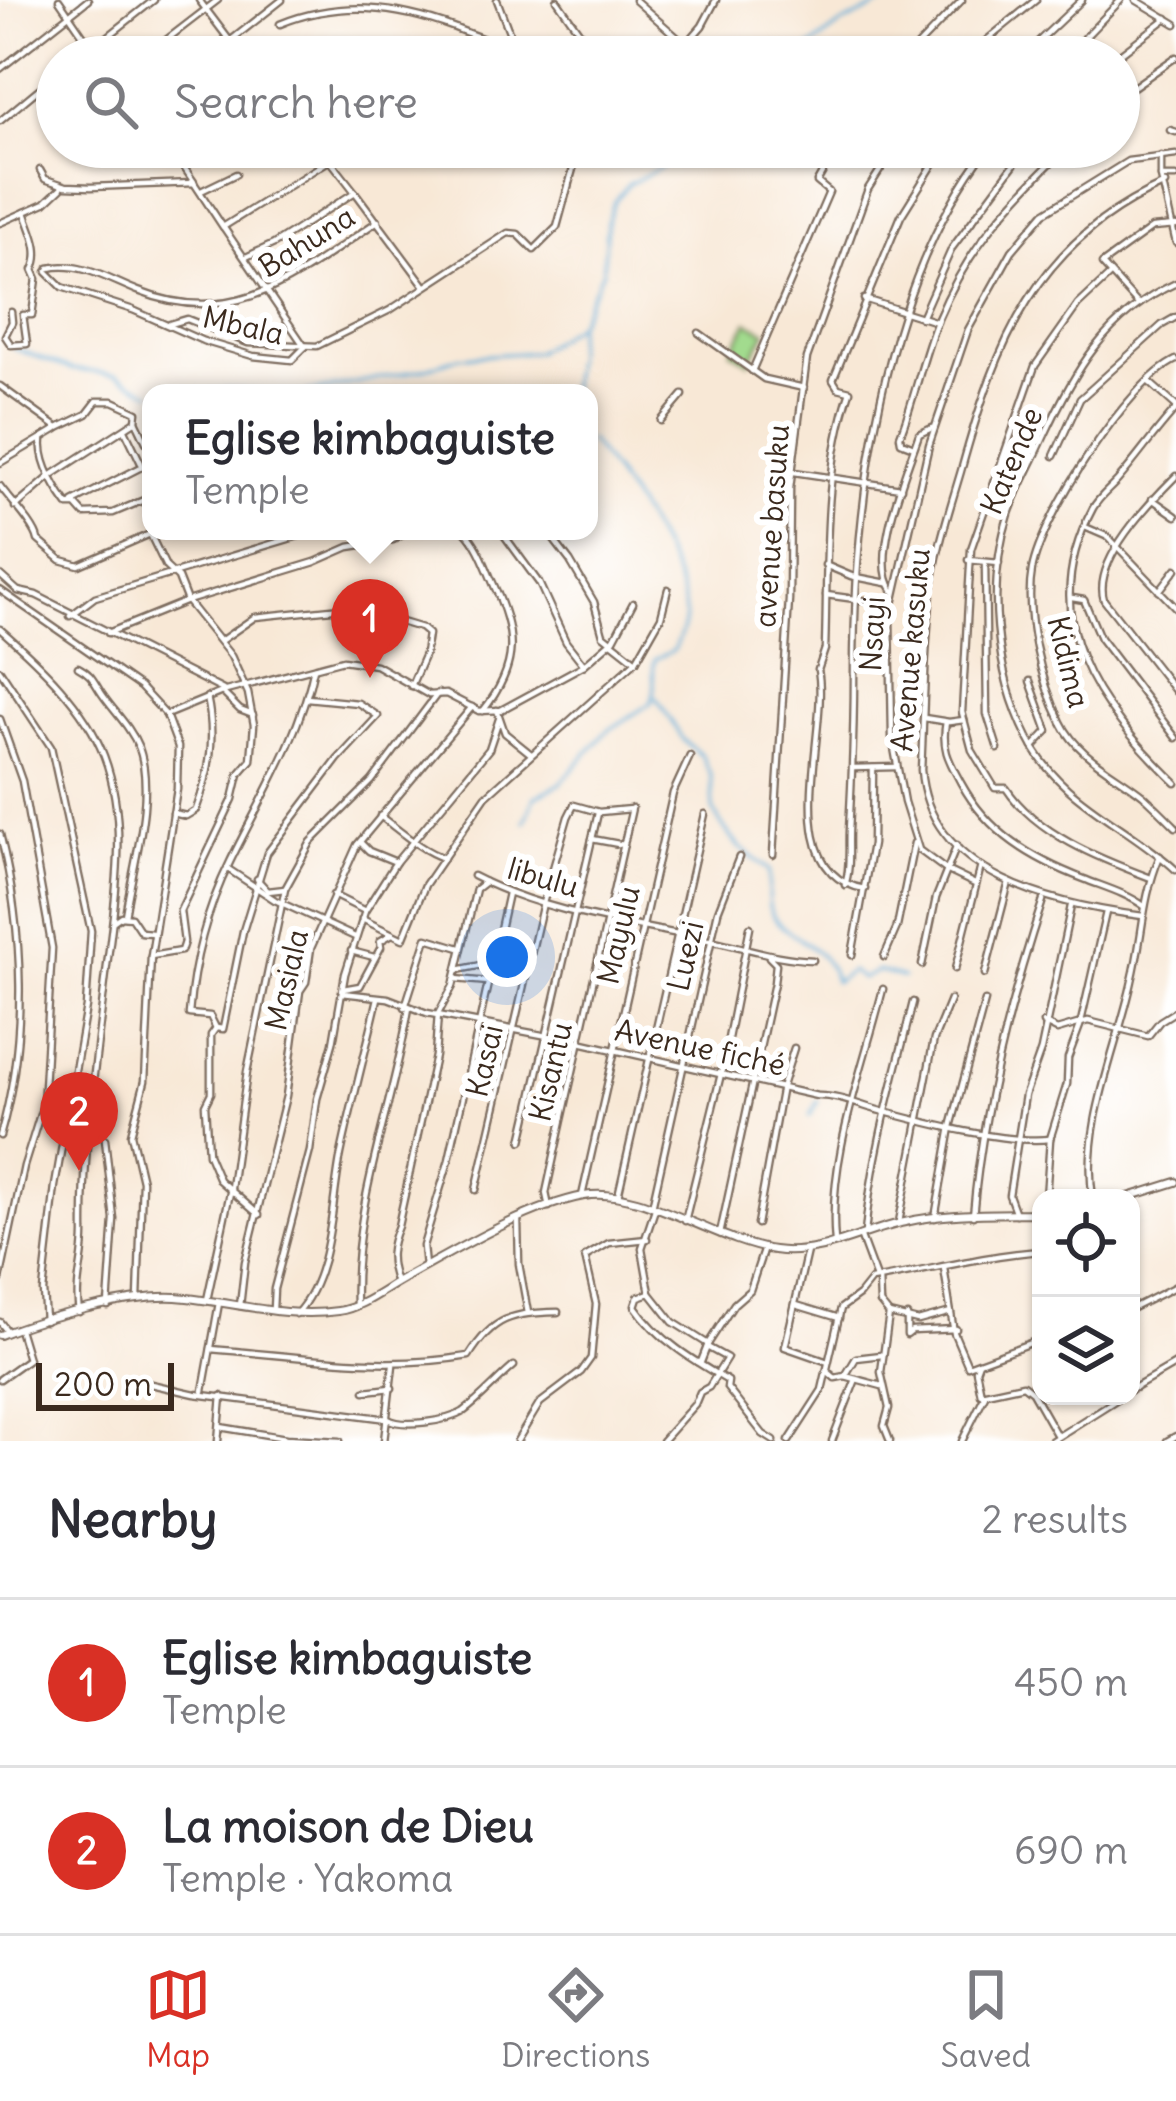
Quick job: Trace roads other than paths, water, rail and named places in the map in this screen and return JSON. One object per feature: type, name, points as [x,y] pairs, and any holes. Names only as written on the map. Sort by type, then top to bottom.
[{"type":"street","points":[[59,0],[84,36]]},
{"type":"street","points":[[41,36],[88,0]]},
{"type":"street","points":[[109,36],[154,0]]},
{"type":"street","points":[[199,0],[226,36]]},
{"type":"street","points":[[172,36],[218,0]]},
{"type":"street","points":[[236,36],[283,0]]},
{"type":"street","points":[[496,0],[511,36]]},
{"type":"street","points":[[557,0],[582,36]]},
{"type":"street","points":[[635,0],[675,36]]},
{"type":"street","points":[[704,0],[711,9]]},
{"type":"street","points":[[693,36],[716,0]]},
{"type":"street","points":[[927,36],[962,0]]},
{"type":"street","points":[[992,36],[1036,0]]},
{"type":"street","points":[[1044,36],[1082,0]]},
{"type":"street","points":[[1086,36],[1121,0]]},
{"type":"street","points":[[1136,0],[1176,24]]},
{"type":"street","points":[[280,24],[298,13],[347,3],[392,5],[476,36]]},
{"type":"street","points":[[1140,39],[1167,19]]},
{"type":"street","points":[[0,69],[36,40]]},
{"type":"street","points":[[1140,79],[1176,57]]},
{"type":"street","points":[[1166,66],[1176,72]]},
{"type":"street","points":[[0,121],[36,91]]},
{"type":"street","name":"Nsayi","points":[[1140,159],[1176,154]]},
{"type":"street","points":[[1161,156],[1176,243]]},
{"type":"street","points":[[184,168],[305,347]]},
{"type":"street","points":[[223,226],[317,168]]},
{"type":"street","points":[[336,168],[425,286]]},
{"type":"street","name":"Mbala","points":[[48,270],[62,286],[159,324],[170,324],[181,333],[253,356],[292,360],[305,347],[352,329],[508,233],[518,234],[534,250],[561,215],[573,168]]},
{"type":"street","points":[[752,371],[830,193],[817,182],[825,168]]},
{"type":"street","name":"avenue basuku","points":[[773,854],[789,600],[791,471],[809,351],[868,189],[882,168]]},
{"type":"street","points":[[865,889],[845,885],[820,856],[812,813],[818,670],[825,650],[831,476],[839,420],[850,392],[838,388],[833,380],[901,216],[931,168]]},
{"type":"street","points":[[845,885],[854,768],[857,577],[876,427],[906,313],[946,209],[974,168]]},
{"type":"street","points":[[921,318],[952,248],[1011,168]]},
{"type":"street","points":[[914,447],[901,442],[900,436],[958,274],[982,235],[1046,168]]},
{"type":"street","name":"Nsayi","points":[[975,884],[919,850],[915,838],[896,766],[888,631],[893,592],[905,563],[910,517],[934,428],[968,330],[1012,251],[1047,210],[1115,168]]},
{"type":"street","points":[[40,170],[45,179],[64,186],[194,183]]},
{"type":"street","points":[[201,191],[236,174]]},
{"type":"street","points":[[1163,180],[1176,177]]},
{"type":"street","name":"Avenue kasuku","points":[[1143,916],[1043,898],[981,866],[935,818],[921,770],[938,551],[1002,344],[1015,316],[1062,254],[1163,180]]},
{"type":"street","points":[[0,224],[45,203],[64,186]]},
{"type":"street","points":[[246,257],[355,192]]},
{"type":"street","points":[[11,312],[13,322],[5,336],[11,345],[26,344],[23,316],[32,314],[37,248],[25,212]]},
{"type":"street","name":"Bahuna","points":[[48,270],[81,268],[164,301],[229,302],[258,297],[378,221]]},
{"type":"street","points":[[1138,304],[1102,266],[1152,228],[1174,226]]},
{"type":"street","points":[[1110,275],[1061,326],[1027,382],[968,560],[964,720],[972,751],[995,788],[1006,788],[1022,810],[1075,843],[1151,878]]},
{"type":"street","name":"Katende","points":[[1176,283],[1113,324],[1072,380],[1014,501],[1000,562],[998,637],[1010,695],[1033,747],[1068,791],[1176,870]]},
{"type":"street","points":[[865,299],[937,322]]},
{"type":"street","points":[[1054,456],[1080,399],[1176,317]]},
{"type":"street","points":[[170,324],[187,319],[248,343],[305,347]]},
{"type":"street","points":[[699,333],[764,379],[805,388]]},
{"type":"street","name":"Kidima","points":[[1176,360],[1161,367],[1123,406],[1087,455],[1032,570],[1033,636],[1058,717],[1076,745],[1142,794],[1176,827]]},
{"type":"street","points":[[1149,381],[1176,407],[1095,505],[1072,569],[1069,598],[1077,648],[1095,689],[1127,734],[1176,783]]},
{"type":"street","points":[[0,386],[58,428]]},
{"type":"street","points":[[661,421],[683,395]]},
{"type":"street","points":[[0,464],[87,414],[97,401],[113,401],[137,412],[142,434]]},
{"type":"street","points":[[15,507],[52,475],[136,421]]},
{"type":"street","points":[[893,592],[887,583],[887,545],[901,488],[920,431],[934,428]]},
{"type":"street","points":[[68,505],[142,465],[125,430]]},
{"type":"street","points":[[42,437],[40,446],[55,487],[68,505]]},
{"type":"street","points":[[791,471],[901,488]]},
{"type":"street","points":[[1176,476],[1152,499],[1117,548],[1103,577],[1102,596],[1176,692]]},
{"type":"street","points":[[0,486],[36,530],[38,540],[70,563],[79,565],[142,538]]},
{"type":"street","points":[[1152,499],[1176,516]]},
{"type":"street","points":[[68,505],[96,516],[142,501]]},
{"type":"street","points":[[1084,527],[1108,537],[1176,608]]},
{"type":"street","points":[[151,956],[181,950],[180,912],[233,799],[239,774],[252,755],[253,716],[231,656],[188,601],[156,540]]},
{"type":"street","points":[[70,616],[94,597],[276,540]]},
{"type":"street","points":[[108,633],[349,547],[393,540]]},
{"type":"street","points":[[472,540],[512,629],[504,676],[483,711]]},
{"type":"street","points":[[507,540],[539,584],[566,642],[584,665]]},
{"type":"street","points":[[554,540],[573,566],[610,644],[636,661]]},
{"type":"street","points":[[968,560],[1000,562]]},
{"type":"street","points":[[985,562],[987,714],[998,749]]},
{"type":"street","points":[[825,565],[887,583]]},
{"type":"street","points":[[1159,591],[1176,569]]},
{"type":"street","points":[[0,575],[18,591],[36,595],[223,692],[253,716]]},
{"type":"street","points":[[362,919],[403,939],[425,884],[487,796],[636,661],[661,617],[668,589]]},
{"type":"street","points":[[0,590],[122,673],[166,715],[178,747],[151,956],[146,1081],[131,1136],[142,1180],[138,1299]]},
{"type":"street","points":[[824,594],[892,604]]},
{"type":"street","points":[[1069,598],[1084,600],[1100,638],[1176,738]]},
{"type":"street","points":[[166,715],[207,697],[334,661],[376,665],[429,694],[483,711],[496,710],[584,665],[610,644],[633,603]]},
{"type":"street","points":[[220,642],[255,617],[351,607],[379,613],[428,634],[411,686]]},
{"type":"street","points":[[0,629],[40,665],[79,712],[102,751],[116,811],[114,921],[83,1206],[84,1250],[76,1276],[79,1312]]},
{"type":"street","points":[[78,667],[94,677],[102,694],[123,716],[141,759],[144,805],[125,916]]},
{"type":"street","points":[[259,1215],[218,1177],[205,1135],[205,1105],[212,1093],[209,1048],[216,1028],[210,1016],[189,1013],[197,952],[227,868],[278,771],[314,668]]},
{"type":"street","points":[[0,670],[51,747],[91,931],[86,1007],[43,1291],[45,1321]]},
{"type":"street","points":[[1030,681],[1048,731],[1033,747]]},
{"type":"street","points":[[207,1300],[285,889],[310,842],[372,781],[438,694]]},
{"type":"street","points":[[173,813],[186,816],[196,810],[208,777],[212,727],[207,697]]},
{"type":"street","points":[[216,1028],[223,1029],[254,888],[270,848],[338,759],[379,716],[358,703],[307,698]]},
{"type":"street","name":"Masiala","points":[[240,1306],[245,1262],[286,1096],[300,991],[311,948],[361,842],[472,707]]},
{"type":"street","points":[[496,710],[505,733],[531,754]]},
{"type":"street","points":[[924,718],[964,720]]},
{"type":"street","points":[[0,719],[22,781],[52,964],[43,1104],[24,1166],[0,1280]]},
{"type":"street","points":[[274,1312],[274,1289],[310,1151],[317,1099],[355,937],[365,911],[396,862],[489,749],[500,719]]},
{"type":"street","points":[[946,722],[943,746],[948,761],[994,829],[1059,869],[1144,906]]},
{"type":"street","name":"Mayulu","points":[[582,1196],[673,793],[689,756]]},
{"type":"street","points":[[854,768],[896,766]]},
{"type":"street","points":[[853,955],[874,828],[873,767]]},
{"type":"street","name":"Kasai","points":[[476,1190],[543,903],[574,805],[598,812]]},
{"type":"street","name":"Kisantu","points":[[548,1207],[546,1193],[632,808],[598,812]]},
{"type":"street","points":[[522,1141],[598,812]]},
{"type":"street","points":[[618,1196],[705,814]]},
{"type":"street","points":[[380,816],[428,853],[444,858]]},
{"type":"street","points":[[0,834],[16,914],[19,1018],[0,1136]]},
{"type":"street","points":[[592,838],[625,845]]},
{"type":"street","points":[[884,958],[897,927],[915,838]]},
{"type":"street","points":[[361,842],[369,851],[396,862]]},
{"type":"street","points":[[922,964],[936,898],[957,845]]},
{"type":"street","points":[[1092,1189],[1090,1164],[1131,987],[1144,906],[1160,856]]},
{"type":"street","name":"Luezi","points":[[697,1362],[645,1320],[635,1306],[638,1297],[650,1294],[642,1248],[711,940],[739,857]]},
{"type":"street","points":[[955,969],[981,866]]},
{"type":"street","points":[[227,868],[283,904],[355,937]]},
{"type":"street","name":"libulu","points":[[473,876],[543,903],[787,960],[813,960]]},
{"type":"street","points":[[257,879],[268,891],[285,889]]},
{"type":"street","points":[[396,1283],[389,1265],[390,1245],[435,1056],[438,1014],[455,980],[476,890],[485,882]]},
{"type":"street","points":[[985,974],[1009,882]]},
{"type":"street","points":[[424,1267],[423,1246],[449,1160],[508,892]]},
{"type":"street","points":[[333,895],[365,911]]},
{"type":"street","points":[[973,1216],[982,1132],[1011,1006],[1043,898]]},
{"type":"street","points":[[1016,1214],[1010,1195],[1025,1095],[1041,1050],[1071,906]]},
{"type":"street","points":[[1047,1189],[1050,1139],[1106,912]]},
{"type":"street","points":[[114,921],[134,918],[141,932],[154,933]]},
{"type":"street","points":[[685,1221],[750,927]]},
{"type":"street","points":[[343,991],[360,986],[380,941],[392,934]]},
{"type":"street","points":[[356,1305],[355,1272],[365,1203],[427,938],[460,948]]},
{"type":"street","points":[[351,951],[375,957]]},
{"type":"street","points":[[720,1234],[776,964],[764,954]]},
{"type":"street","points":[[457,970],[494,962]]},
{"type":"street","points":[[455,980],[489,982]]},
{"type":"street","points":[[835,1242],[844,1133],[883,989]]},
{"type":"street","name":"Avenue fiché","points":[[343,991],[782,1086],[921,1121],[1019,1141],[1050,1139]]},
{"type":"street","points":[[295,1315],[310,1299],[322,1261],[378,998]]},
{"type":"street","points":[[899,1223],[934,1039],[950,1000]]},
{"type":"street","points":[[935,1218],[951,1126],[985,1001]]},
{"type":"street","points":[[914,1002],[884,1112],[862,1234],[878,1278],[880,1303],[889,1314],[918,1322],[953,1311]]},
{"type":"street","points":[[1043,1023],[1057,1030],[1088,1021],[1148,1036],[1176,1011]]},
{"type":"street","points":[[758,1224],[782,1086],[794,1048]]},
{"type":"street","points":[[106,1139],[113,1217],[108,1306]]},
{"type":"street","points":[[1140,1193],[1176,1182]]},
{"type":"street","points":[[0,1322],[4,1334],[79,1312],[170,1296],[295,1315],[344,1311],[518,1221],[582,1196],[618,1196],[764,1248],[807,1251],[899,1223],[1032,1213]]},
{"type":"street","points":[[518,1221],[528,1313]]},
{"type":"street","points":[[518,1441],[540,1403],[591,1358],[596,1304],[584,1258],[609,1243],[647,1239]]},
{"type":"street","points":[[697,1362],[734,1304],[750,1290],[764,1248]]},
{"type":"street","points":[[807,1251],[785,1347],[828,1362]]},
{"type":"street","points":[[789,1441],[822,1390],[843,1306],[878,1278],[1032,1252]]},
{"type":"street","points":[[944,1268],[954,1333],[968,1366],[1032,1343]]},
{"type":"street","points":[[1140,1304],[1176,1286]]},
{"type":"street","points":[[650,1294],[674,1322],[727,1358],[662,1441]]},
{"type":"street","points":[[203,1393],[219,1303]]},
{"type":"street","points":[[796,1305],[839,1318]]},
{"type":"street","points":[[211,1349],[393,1365],[469,1356],[484,1330],[528,1313],[558,1312]]},
{"type":"street","points":[[889,1314],[882,1354],[890,1408],[884,1426],[890,1441]]},
{"type":"street","points":[[907,1316],[907,1335],[956,1329]]},
{"type":"street","points":[[934,1332],[937,1318]]},
{"type":"street","points":[[0,1379],[28,1359],[19,1328]]},
{"type":"street","points":[[845,1376],[856,1358],[882,1354]]},
{"type":"street","points":[[697,1362],[728,1381],[727,1388],[771,1441]]},
{"type":"street","points":[[980,1362],[978,1390],[985,1395]]},
{"type":"street","points":[[1140,1385],[1176,1364]]},
{"type":"street","points":[[384,1441],[393,1365]]},
{"type":"street","points":[[142,1382],[415,1424],[454,1416],[514,1366]]},
{"type":"street","points":[[827,1371],[836,1378],[845,1376],[884,1387]]},
{"type":"street","points":[[832,1441],[856,1379]]},
{"type":"street","points":[[962,1441],[985,1395],[1023,1385],[1032,1392],[1054,1438],[1107,1405]]},
{"type":"street","points":[[364,1391],[392,1388]]},
{"type":"street","points":[[218,1441],[222,1396]]},
{"type":"street","points":[[220,1427],[340,1441]]},
{"type":"street","points":[[1167,1441],[1176,1436]]},
{"type":"waterway","points":[[826,36],[892,0]]},
{"type":"waterway","points":[[351,384],[459,357],[536,352],[577,324],[603,271],[607,222],[614,202],[629,184],[660,168]]},
{"type":"waterway","points":[[571,384],[577,324]]},
{"type":"waterway","points":[[13,348],[70,369],[117,375],[142,388]]},
{"type":"waterway","points":[[525,822],[535,797],[560,784],[606,732],[651,703],[655,659],[674,650],[684,624],[682,594],[662,548],[598,452]]},
{"type":"waterway","points":[[656,697],[683,740],[702,756],[711,776],[713,809],[719,821],[739,847],[769,870],[769,906],[775,919],[823,958],[835,982],[851,971],[862,979],[877,971],[903,978]]},
{"type":"waterway","points":[[810,1116],[818,1101]]},
{"type":"place","name":"Eglise kimbaguiste","points":[[370,678]]},
{"type":"place","name":"La moison de Dieu","points":[[79,1171]]}]
